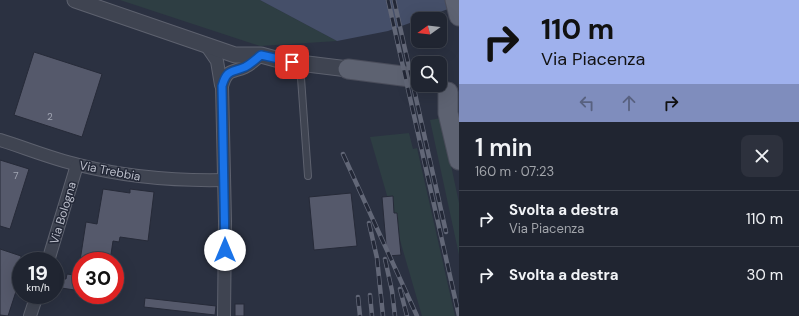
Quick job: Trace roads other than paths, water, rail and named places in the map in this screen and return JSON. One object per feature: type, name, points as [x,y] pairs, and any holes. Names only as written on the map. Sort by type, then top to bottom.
[{"type":"main road","points":[[455,0],[459,16]]},
{"type":"main road","points":[[348,69],[411,77]]},
{"type":"main road","points":[[447,91],[448,113],[459,160]]},
{"type":"street","points":[[75,0],[235,55],[261,55],[283,61],[348,69]]},
{"type":"street","points":[[206,45],[217,62],[222,86],[224,316]]},
{"type":"street","points":[[222,86],[225,75],[234,70],[245,67],[261,55]]},
{"type":"street","name":"Via Trebbia","points":[[0,140],[77,165],[150,178],[224,180]]},
{"type":"street","name":"Via Bologna","points":[[51,252],[77,165]]},
{"type":"street","points":[[30,316],[34,304]]},
{"type":"lane","points":[[300,62],[308,176]]},
{"type":"water","points":[[260,0],[459,0],[459,5],[440,12],[411,12],[411,23],[388,31],[337,41]]},
{"type":"railway","points":[[388,0],[459,316]]},
{"type":"railway","points":[[394,0],[446,232]]},
{"type":"railway","points":[[343,154],[417,316]]},
{"type":"railway","points":[[369,223],[377,258],[383,316]]},
{"type":"railway","points":[[385,259],[392,291],[395,316]]},
{"type":"railway","points":[[400,289],[407,316]]},
{"type":"railway","points":[[370,295],[372,316]]},
{"type":"railway","points":[[358,297],[360,316]]}]
